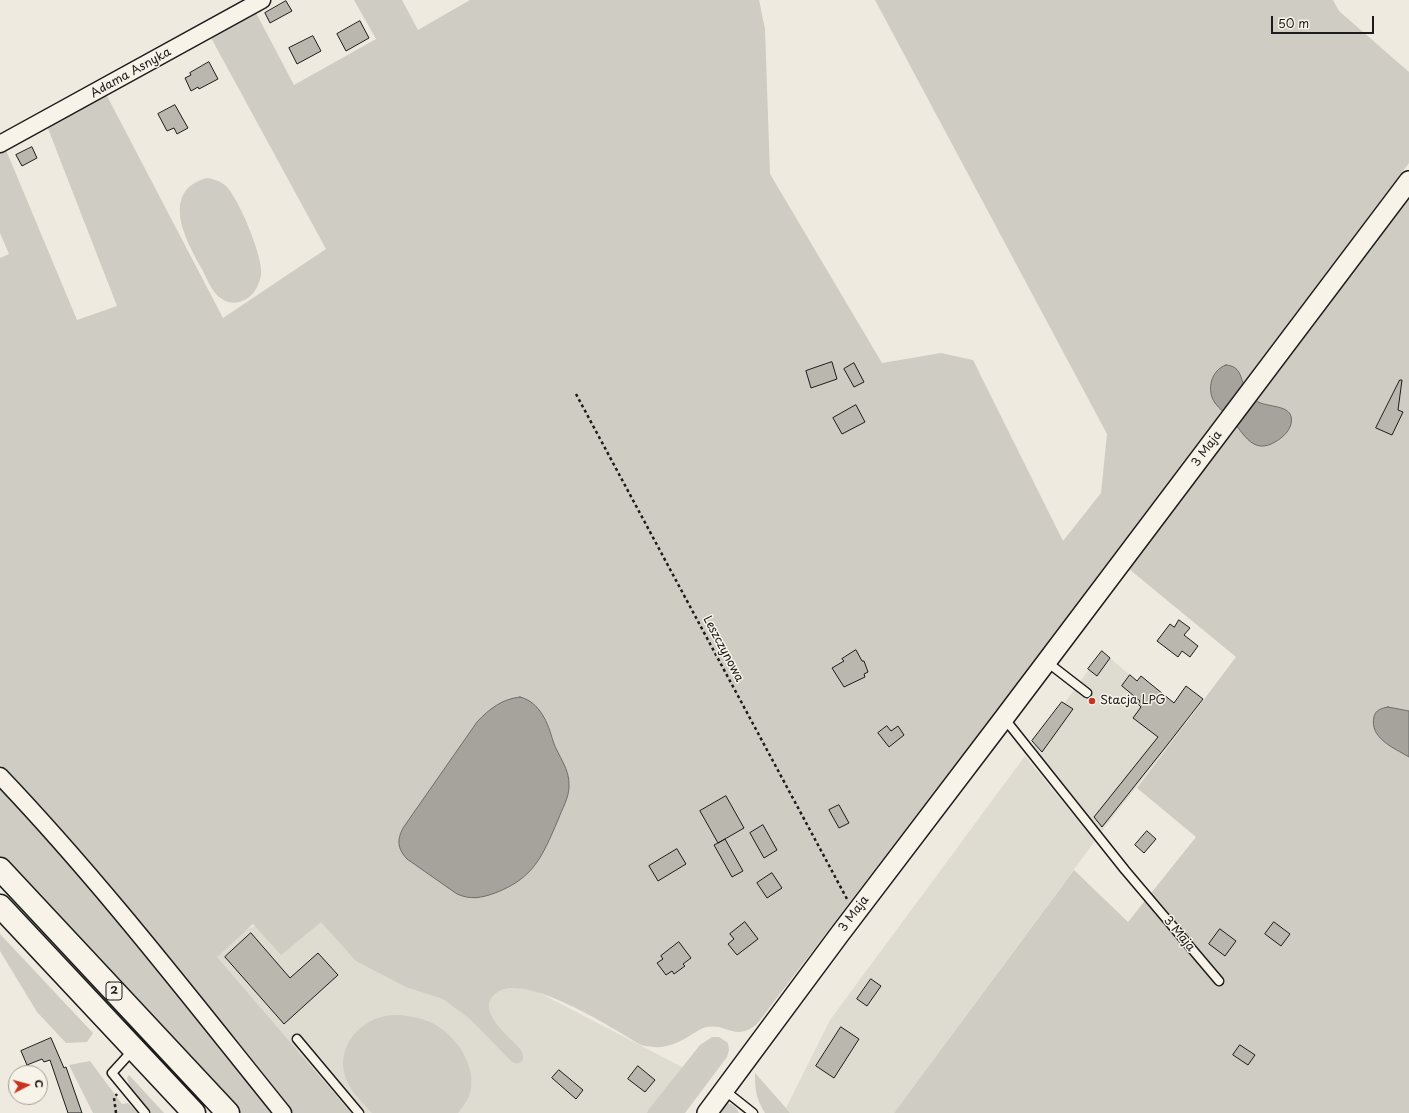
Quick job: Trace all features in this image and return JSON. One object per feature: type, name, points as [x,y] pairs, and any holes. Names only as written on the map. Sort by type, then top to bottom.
[{"type":"highway","name":"2","points":[[0,869],[228,1113]]},
{"type":"highway","name":"2","points":[[0,906],[194,1113]]},
{"type":"street","name":"Adama Asnyka","points":[[0,144],[262,0]]},
{"type":"street","name":"3 Maja","points":[[707,1113],[855,914],[1047,662],[1409,181]]},
{"type":"street","points":[[0,776],[67,848],[283,1113]]},
{"type":"lane","points":[[1047,662],[1087,693]]},
{"type":"lane","name":"3 Maja","points":[[1004,718],[1126,870],[1219,981]]},
{"type":"lane","points":[[297,1039],[359,1113]]},
{"type":"lane","points":[[134,1049],[112,1073],[145,1113]]},
{"type":"lane","points":[[724,1090],[753,1113]]},
{"type":"path","name":"Leszczynowa","points":[[576,394],[855,914]]},
{"type":"path","points":[[116,1113],[114,1098],[122,1087]]},
{"type":"shaded area","points":[[354,0],[402,0],[418,30],[470,0],[759,0],[765,29],[770,174],[882,363],[941,353],[973,360],[1063,541],[1101,493],[1107,434],[875,0],[1333,0],[1339,11],[1409,72],[1409,163],[757,1024],[743,1032],[731,1031],[714,1026],[707,1027],[685,1039],[667,1046],[655,1047],[641,1045],[568,1004],[526,989],[508,988],[495,994],[490,1001],[489,1008],[496,1024],[521,1050],[523,1060],[516,1063],[511,1061],[470,1019],[443,999],[406,987],[356,961],[321,922],[281,955],[253,924],[217,957],[351,1113],[292,1113],[186,980],[77,849],[0,765],[0,258],[9,254],[0,233],[0,153],[6,150],[77,320],[117,306],[47,126],[106,94],[223,318],[326,249],[210,36],[255,11],[294,85],[376,39]]},
{"type":"shaded area","points":[[207,178],[215,180],[226,186],[231,193],[243,213],[257,250],[261,269],[260,279],[253,293],[241,302],[236,303],[227,301],[215,293],[189,245],[180,218],[180,205],[184,194],[192,184]]},
{"type":"shaded area","points":[[1409,195],[1409,1113],[894,1113],[1074,870],[1128,922],[1196,837],[1137,788],[1236,657],[1129,569],[1312,328]]},
{"type":"shaded area","points":[[1226,365],[1235,367],[1241,376],[1246,389],[1257,402],[1284,409],[1288,412],[1291,417],[1291,424],[1287,432],[1280,439],[1267,445],[1261,446],[1255,444],[1245,437],[1232,420],[1215,403],[1211,392],[1212,381],[1217,371]]},
{"type":"shaded area","points":[[1102,651],[1186,724],[1101,832],[1033,747]]},
{"type":"shaded area","points":[[520,697],[533,703],[546,720],[555,747],[568,774],[568,795],[547,845],[535,865],[528,873],[508,887],[495,893],[476,898],[462,896],[407,859],[400,848],[400,836],[403,828],[477,722],[496,705],[513,698]]},
{"type":"shaded area","points":[[1388,707],[1409,711],[1409,757],[1384,742],[1375,731],[1373,724],[1376,713],[1383,708]]},
{"type":"shaded area","points":[[1025,756],[1095,841],[894,1113],[790,1113],[786,1108],[830,1020]]},
{"type":"shaded area","points":[[0,786],[105,903],[274,1113],[237,1113],[0,860]]},
{"type":"shaded area","points":[[352,893],[480,962],[684,1068],[648,1113],[335,1113],[185,950]]},
{"type":"shaded area","points":[[0,934],[93,1033],[87,1042],[66,1043],[37,1012],[0,951]]},
{"type":"shaded area","points":[[400,1015],[423,1019],[439,1027],[455,1041],[461,1050],[470,1069],[471,1089],[468,1099],[458,1113],[372,1113],[358,1098],[349,1085],[344,1070],[343,1060],[345,1050],[350,1040],[356,1032],[374,1020],[385,1016]]},
{"type":"shaded area","points":[[712,1037],[719,1037],[728,1043],[729,1050],[727,1057],[685,1113],[647,1113],[700,1045]]},
{"type":"shaded area","points":[[90,1061],[122,1104],[128,1103],[138,1113],[93,1113],[69,1065]]},
{"type":"shaded area","points":[[755,1073],[790,1113],[765,1113],[757,1094]]},
{"type":"shaded area","points":[[129,1075],[164,1113],[151,1113],[131,1091],[127,1078]]},
{"type":"shaded area","points":[[724,1103],[733,1105],[737,1108],[739,1113],[717,1113]]},
{"type":"building","points":[[286,1],[292,11],[270,23],[265,13]]},
{"type":"building","points":[[360,21],[369,38],[346,51],[337,34]]},
{"type":"building","points":[[313,36],[321,51],[297,64],[289,48]]},
{"type":"building","points":[[209,62],[218,79],[199,89],[198,87],[191,91],[185,78],[191,75],[190,73]]},
{"type":"building","points":[[175,105],[188,128],[177,134],[174,128],[167,131],[158,114]]},
{"type":"building","points":[[32,147],[37,158],[22,166],[16,155]]},
{"type":"building","points":[[832,362],[837,379],[811,388],[806,371]]},
{"type":"building","points":[[854,363],[864,382],[854,387],[844,369]]},
{"type":"building","points":[[1400,380],[1402,380],[1398,410],[1403,412],[1392,435],[1376,428]]},
{"type":"building","points":[[856,405],[865,422],[842,434],[833,418]]},
{"type":"building","points":[[1179,620],[1190,628],[1184,635],[1198,646],[1190,657],[1182,651],[1178,657],[1157,641],[1170,624],[1174,627]]},
{"type":"building","points":[[856,650],[862,661],[864,661],[868,672],[864,674],[865,677],[844,687],[832,668],[844,661],[842,659]]},
{"type":"building","points":[[1102,651],[1110,658],[1097,676],[1088,669]]},
{"type":"building","points":[[1130,675],[1137,681],[1141,676],[1174,703],[1186,686],[1203,699],[1102,827],[1094,817],[1158,737],[1133,718],[1141,707],[1138,704],[1140,701],[1122,686]]},
{"type":"building","points":[[1062,702],[1073,709],[1042,752],[1032,741]]},
{"type":"building","points":[[887,726],[891,731],[898,726],[904,735],[889,747],[878,733]]},
{"type":"building","points":[[726,796],[744,828],[718,843],[700,811]]},
{"type":"building","points":[[839,805],[849,823],[839,828],[829,810]]},
{"type":"building","points":[[763,825],[777,850],[764,858],[750,833]]},
{"type":"building","points":[[1147,831],[1156,839],[1144,853],[1135,845]]},
{"type":"building","points":[[725,839],[743,871],[732,877],[714,845]]},
{"type":"building","points":[[677,849],[686,864],[658,881],[649,866]]},
{"type":"building","points":[[772,873],[782,888],[767,898],[757,883]]},
{"type":"building","points":[[745,922],[758,939],[737,955],[728,944],[734,939],[730,934]]},
{"type":"building","points":[[1274,922],[1290,934],[1281,946],[1265,934]]},
{"type":"building","points":[[1220,929],[1236,941],[1225,956],[1209,944]]},
{"type":"building","points":[[251,933],[290,978],[318,953],[338,975],[284,1024],[225,957]]},
{"type":"building","points":[[679,942],[691,958],[683,964],[685,966],[674,974],[672,971],[666,975],[657,963],[663,959],[661,956]]},
{"type":"building","points":[[871,979],[881,986],[867,1006],[857,999]]},
{"type":"building","points":[[841,1027],[859,1039],[834,1078],[816,1066]]},
{"type":"building","points":[[51,1038],[64,1068],[66,1067],[82,1113],[68,1113],[50,1060],[44,1062],[42,1059],[27,1065],[21,1051]]},
{"type":"building","points":[[1240,1045],[1255,1055],[1248,1065],[1233,1055]]},
{"type":"building","points":[[638,1066],[655,1080],[645,1092],[628,1079]]},
{"type":"building","points":[[559,1070],[583,1090],[576,1099],[552,1078]]},
{"type":"place","name":"Stacja LPG","points":[[1092,701]]}]
